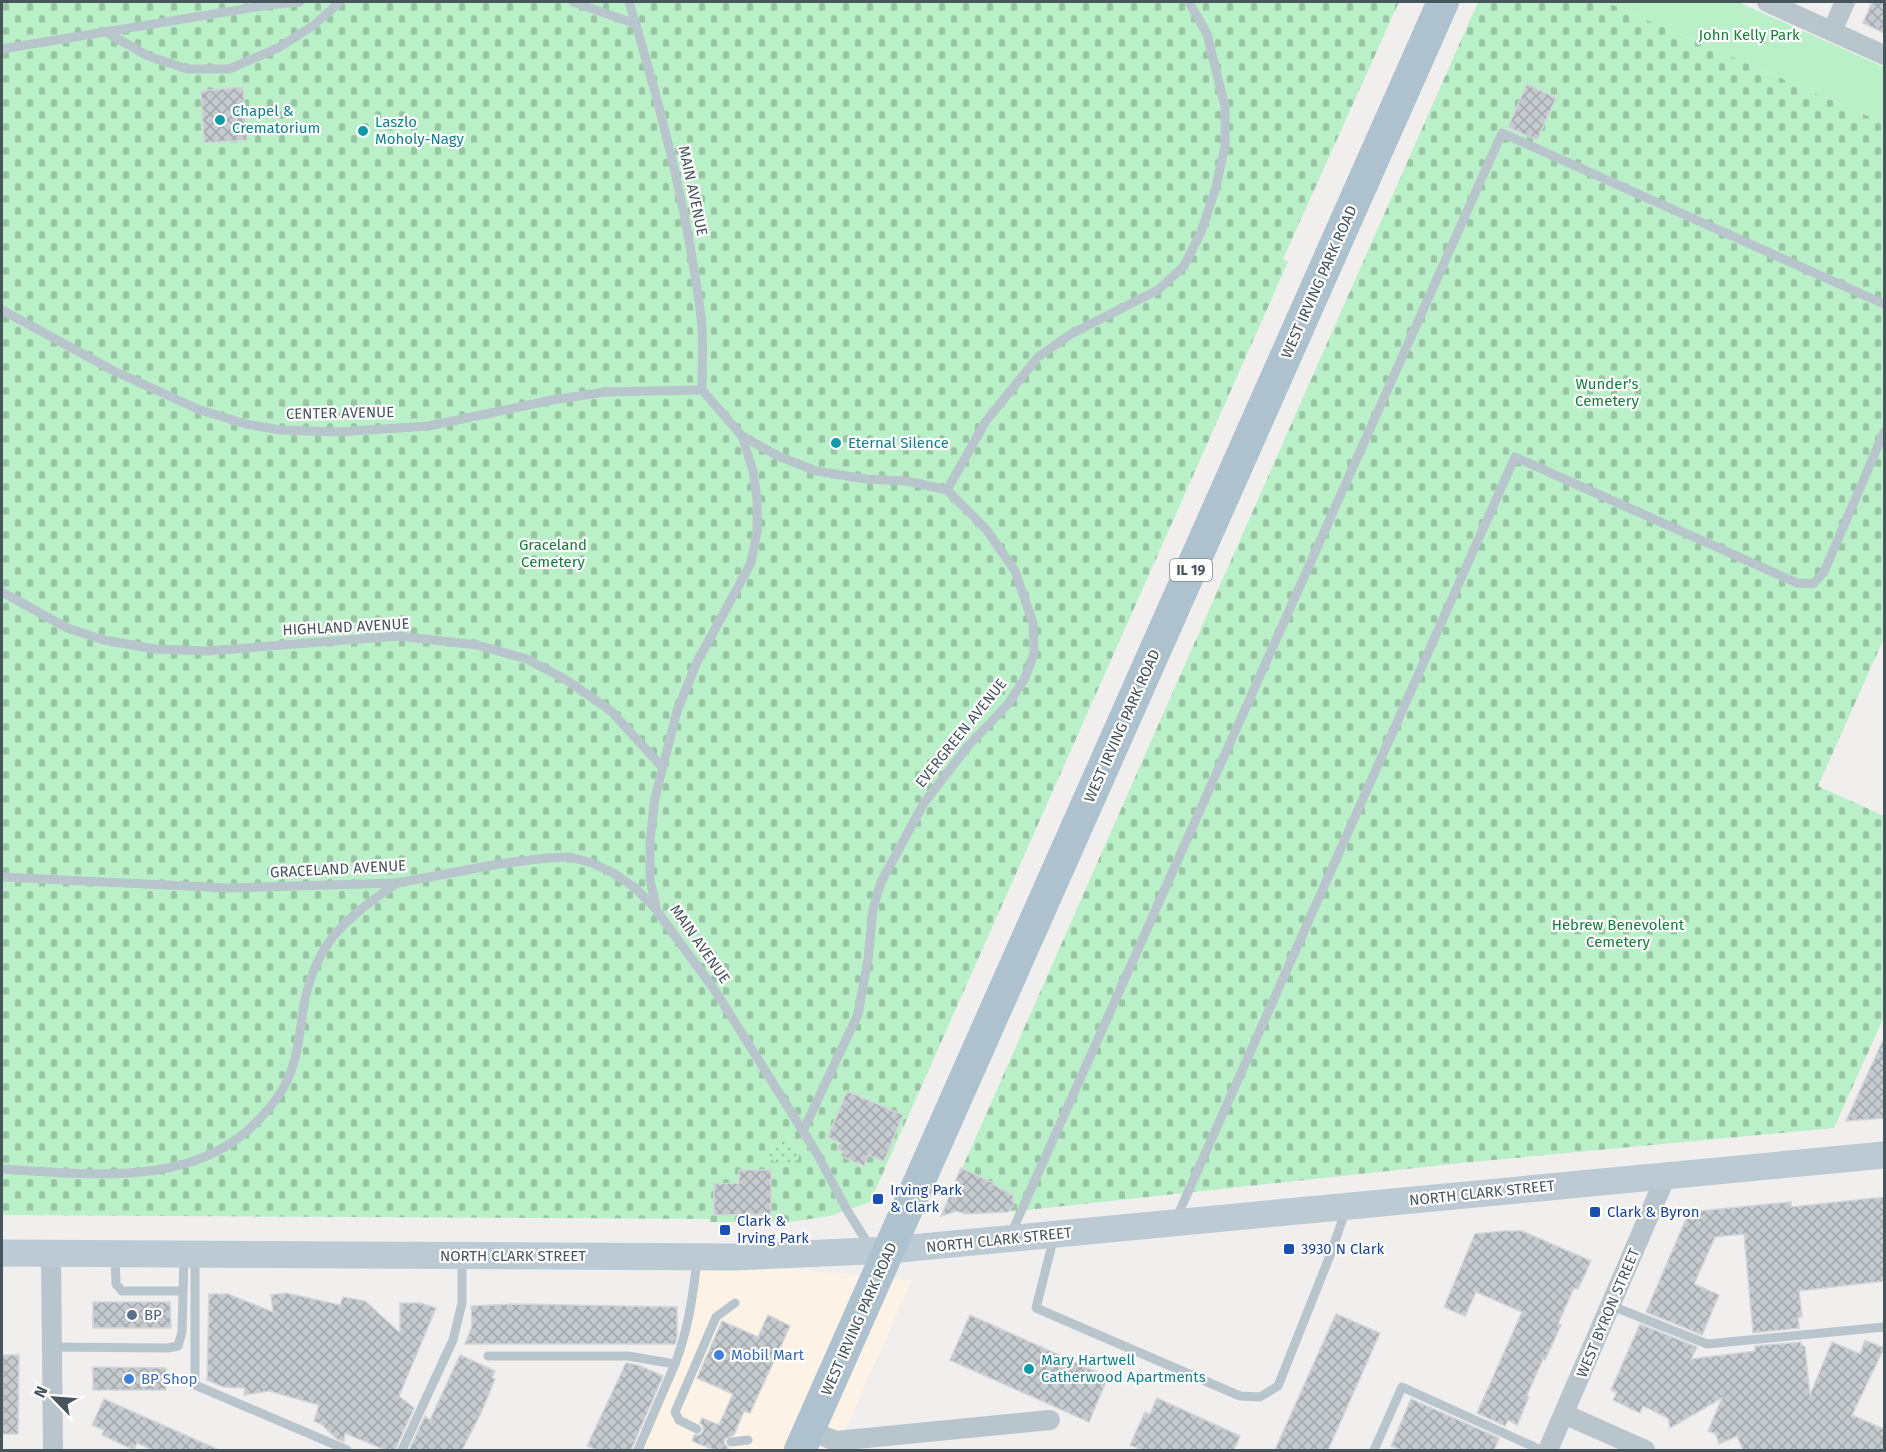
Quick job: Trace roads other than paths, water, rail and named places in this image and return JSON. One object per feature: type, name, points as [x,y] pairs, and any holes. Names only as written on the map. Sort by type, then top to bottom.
[{"type":"main road","name":"WEST IRVING PARK ROAD","points":[[805,1441],[882,1256],[1443,2]]},
{"type":"main road","name":"NORTH CLARK STREET","points":[[2,1253],[882,1256],[1009,1239],[1884,1155]]},
{"type":"street","points":[[1767,2],[1884,55]]},
{"type":"street","points":[[1832,31],[1845,2]]},
{"type":"street","name":"WEST BYRON STREET","points":[[1548,1450],[1612,1306],[1666,1176]]},
{"type":"street","points":[[51,1253],[53,1450]]},
{"type":"street","points":[[1563,1414],[1645,1450]]},
{"type":"street","points":[[805,1441],[836,1441],[1050,1420]]},
{"type":"lane","points":[[2,50],[268,5],[300,2]]},
{"type":"lane","points":[[106,32],[148,56],[187,69],[229,69],[278,48],[314,25],[340,2]]},
{"type":"lane","points":[[573,2],[636,24]]},
{"type":"lane","name":"MAIN AVENUE","points":[[629,2],[664,130],[687,233],[701,319],[702,390]]},
{"type":"lane","points":[[702,390],[742,436],[778,456],[816,471],[866,480],[907,481],[947,490],[986,421],[1038,357],[1071,334],[1158,290],[1184,266],[1216,187],[1225,146],[1225,107],[1207,34],[1190,2]]},
{"type":"lane","points":[[1009,1239],[1502,133],[1884,304]]},
{"type":"lane","name":"CENTER AVENUE","points":[[2,310],[114,371],[200,410],[246,424],[280,430],[338,432],[429,426],[552,399],[605,392],[702,390]]},
{"type":"lane","points":[[1174,1223],[1515,458],[1797,583],[1813,584],[1824,572],[1884,432]]},
{"type":"lane","name":"MAIN AVENUE","points":[[742,436],[753,471],[757,499],[757,532],[751,563],[697,662],[677,711],[655,798],[650,840],[650,880],[657,911],[716,992],[803,1131],[847,1210],[882,1256]]},
{"type":"lane","name":"EVERGREEN AVENUE","points":[[803,1131],[858,1014],[868,960],[873,909],[881,882],[924,803],[968,746],[1008,704],[1024,678],[1034,653],[1033,623],[1015,571],[986,529],[947,490]]},
{"type":"lane","name":"HIGHLAND AVENUE","points":[[2,592],[67,628],[104,640],[155,649],[207,651],[398,636],[477,645],[527,659],[568,681],[611,711],[662,767]]},
{"type":"lane","name":"GRACELAND AVENUE","points":[[2,877],[228,888],[397,883],[499,864],[570,857],[592,863],[614,873],[634,887],[657,911]]},
{"type":"lane","points":[[2,1169],[99,1174],[157,1170],[190,1163],[250,1130],[273,1103],[292,1070],[309,981],[317,959],[333,935],[358,910],[397,883]]},
{"type":"lane","points":[[1055,1235],[1036,1308],[1240,1396],[1260,1397],[1278,1386],[1347,1207]]},
{"type":"lane","points":[[115,1254],[116,1284],[122,1291],[183,1290]]},
{"type":"lane","points":[[52,1347],[168,1348],[178,1346],[182,1332],[183,1290],[190,1254]]},
{"type":"lane","points":[[190,1254],[195,1385],[347,1450]]},
{"type":"lane","points":[[402,1450],[453,1340],[459,1321],[462,1304],[462,1255]]},
{"type":"lane","points":[[638,1450],[683,1343],[691,1313],[697,1257]]},
{"type":"lane","points":[[697,1428],[679,1420],[675,1412],[716,1317],[735,1303]]},
{"type":"lane","points":[[1612,1306],[1707,1344],[1884,1327]]},
{"type":"lane","points":[[488,1356],[628,1356],[675,1364]]},
{"type":"lane","points":[[1374,1450],[1402,1387],[1541,1450]]},
{"type":"lane","points":[[731,1442],[748,1440]]},
{"type":"place","name":"Chapel & Crematorium","points":[[220,120]]},
{"type":"place","name":"Laszlo Moholy-Nagy","points":[[363,131]]},
{"type":"place","name":"Eternal Silence","points":[[836,443]]},
{"type":"place","name":"Irving Park & Clark","points":[[878,1199]]},
{"type":"place","name":"Clark & Byron","points":[[1595,1212]]},
{"type":"place","name":"Clark & Irving Park","points":[[725,1230]]},
{"type":"place","name":"3930 N Clark","points":[[1289,1249]]},
{"type":"place","name":"BP","points":[[132,1315]]},
{"type":"place","name":"Mobil Mart","points":[[719,1355]]},
{"type":"place","name":"Mary Hartwell Catherwood Apartments","points":[[1029,1369]]},
{"type":"place","name":"BP Shop","points":[[129,1379]]},
{"type":"park label","name":"John Kelly Park","points":[[1749,35]]},
{"type":"park label","name":"Wunder's Cemetery","points":[[1607,392]]},
{"type":"park label","name":"Graceland Cemetery","points":[[553,554]]},
{"type":"park label","name":"Hebrew Benevolent Cemetery","points":[[1618,934]]}]
